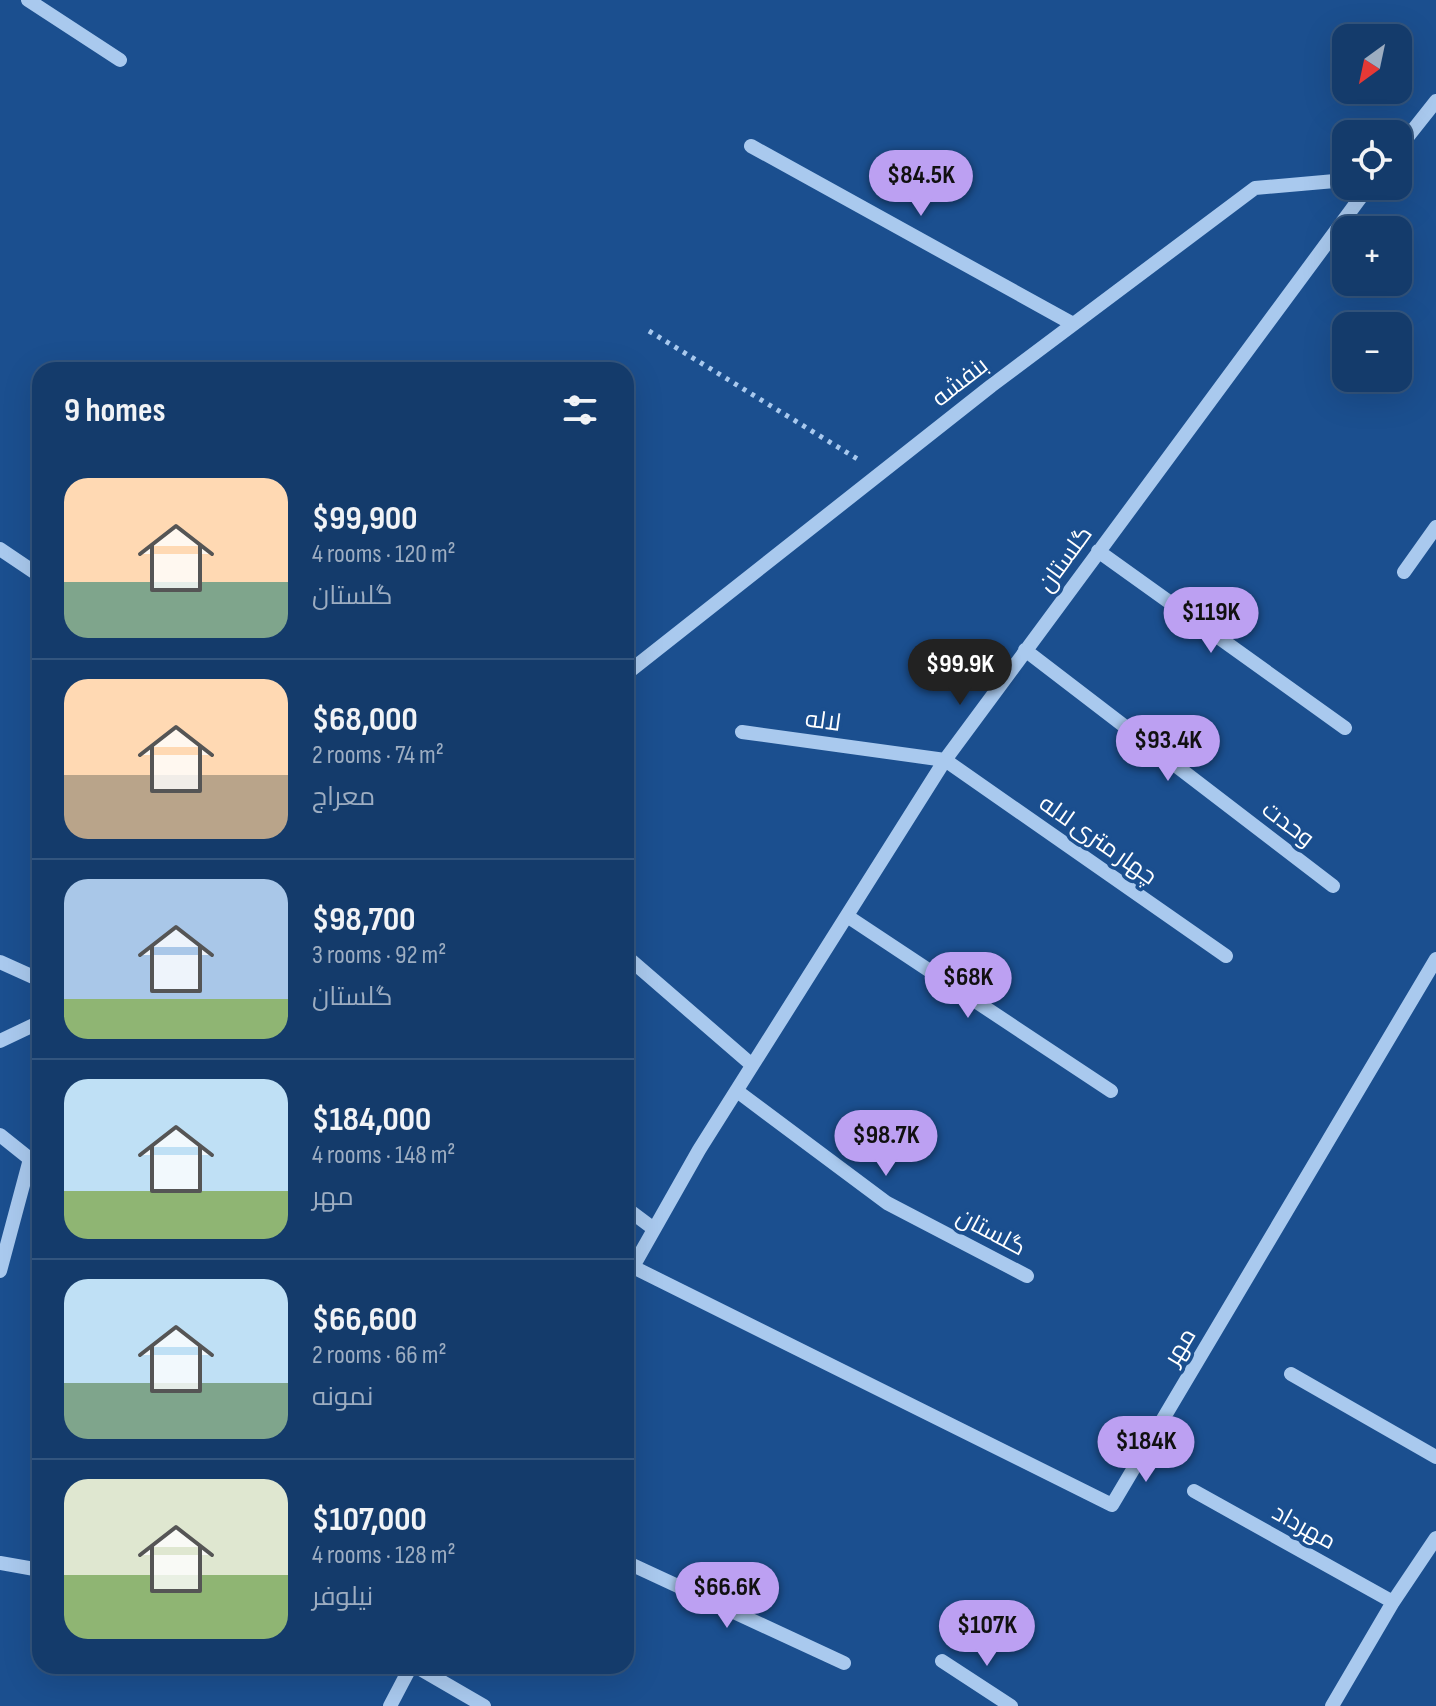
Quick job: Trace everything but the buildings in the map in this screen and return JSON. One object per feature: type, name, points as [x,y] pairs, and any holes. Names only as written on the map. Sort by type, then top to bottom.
[{"type":"street","points":[[28,0],[120,60]]},
{"type":"street","points":[[1412,133],[1434,107]]},
{"type":"street","points":[[751,146],[1073,324]]},
{"type":"street","name":"بنفشه","points":[[634,668],[880,473],[1255,188],[1332,181]]},
{"type":"street","name":"گلستان","points":[[634,1266],[752,1065],[945,760],[1359,200]]},
{"type":"street","points":[[1404,572],[1436,527]]},
{"type":"street","points":[[0,549],[32,571]]},
{"type":"street","points":[[1098,551],[1345,728]]},
{"type":"street","name":"وحدت","points":[[1025,650],[1333,886]]},
{"type":"street","name":"لاله","points":[[742,732],[945,760]]},
{"type":"street","name":"چهار متری لاله","points":[[945,760],[1226,956]]},
{"type":"street","points":[[847,916],[1111,1091]]},
{"type":"street","name":"مهر","points":[[634,1275],[1112,1505],[1436,959]]},
{"type":"street","points":[[0,962],[32,976]]},
{"type":"street","points":[[634,963],[752,1065]]},
{"type":"street","points":[[0,1041],[32,1026]]},
{"type":"street","name":"گلستان","points":[[737,1091],[887,1203],[1027,1276]]},
{"type":"street","points":[[0,1135],[30,1159],[0,1271]]},
{"type":"street","points":[[634,1214],[654,1229]]},
{"type":"street","points":[[1291,1374],[1436,1457]]},
{"type":"street","name":"مهرداد","points":[[1194,1491],[1393,1602]]},
{"type":"street","points":[[1332,1706],[1393,1602],[1436,1538]]},
{"type":"street","points":[[0,1563],[32,1569]]},
{"type":"street","points":[[634,1566],[844,1663]]},
{"type":"street","points":[[942,1661],[1011,1706]]},
{"type":"street","points":[[390,1706],[408,1674]]},
{"type":"street","points":[[427,1674],[484,1706]]},
{"type":"path","points":[[649,331],[880,473]]}]
